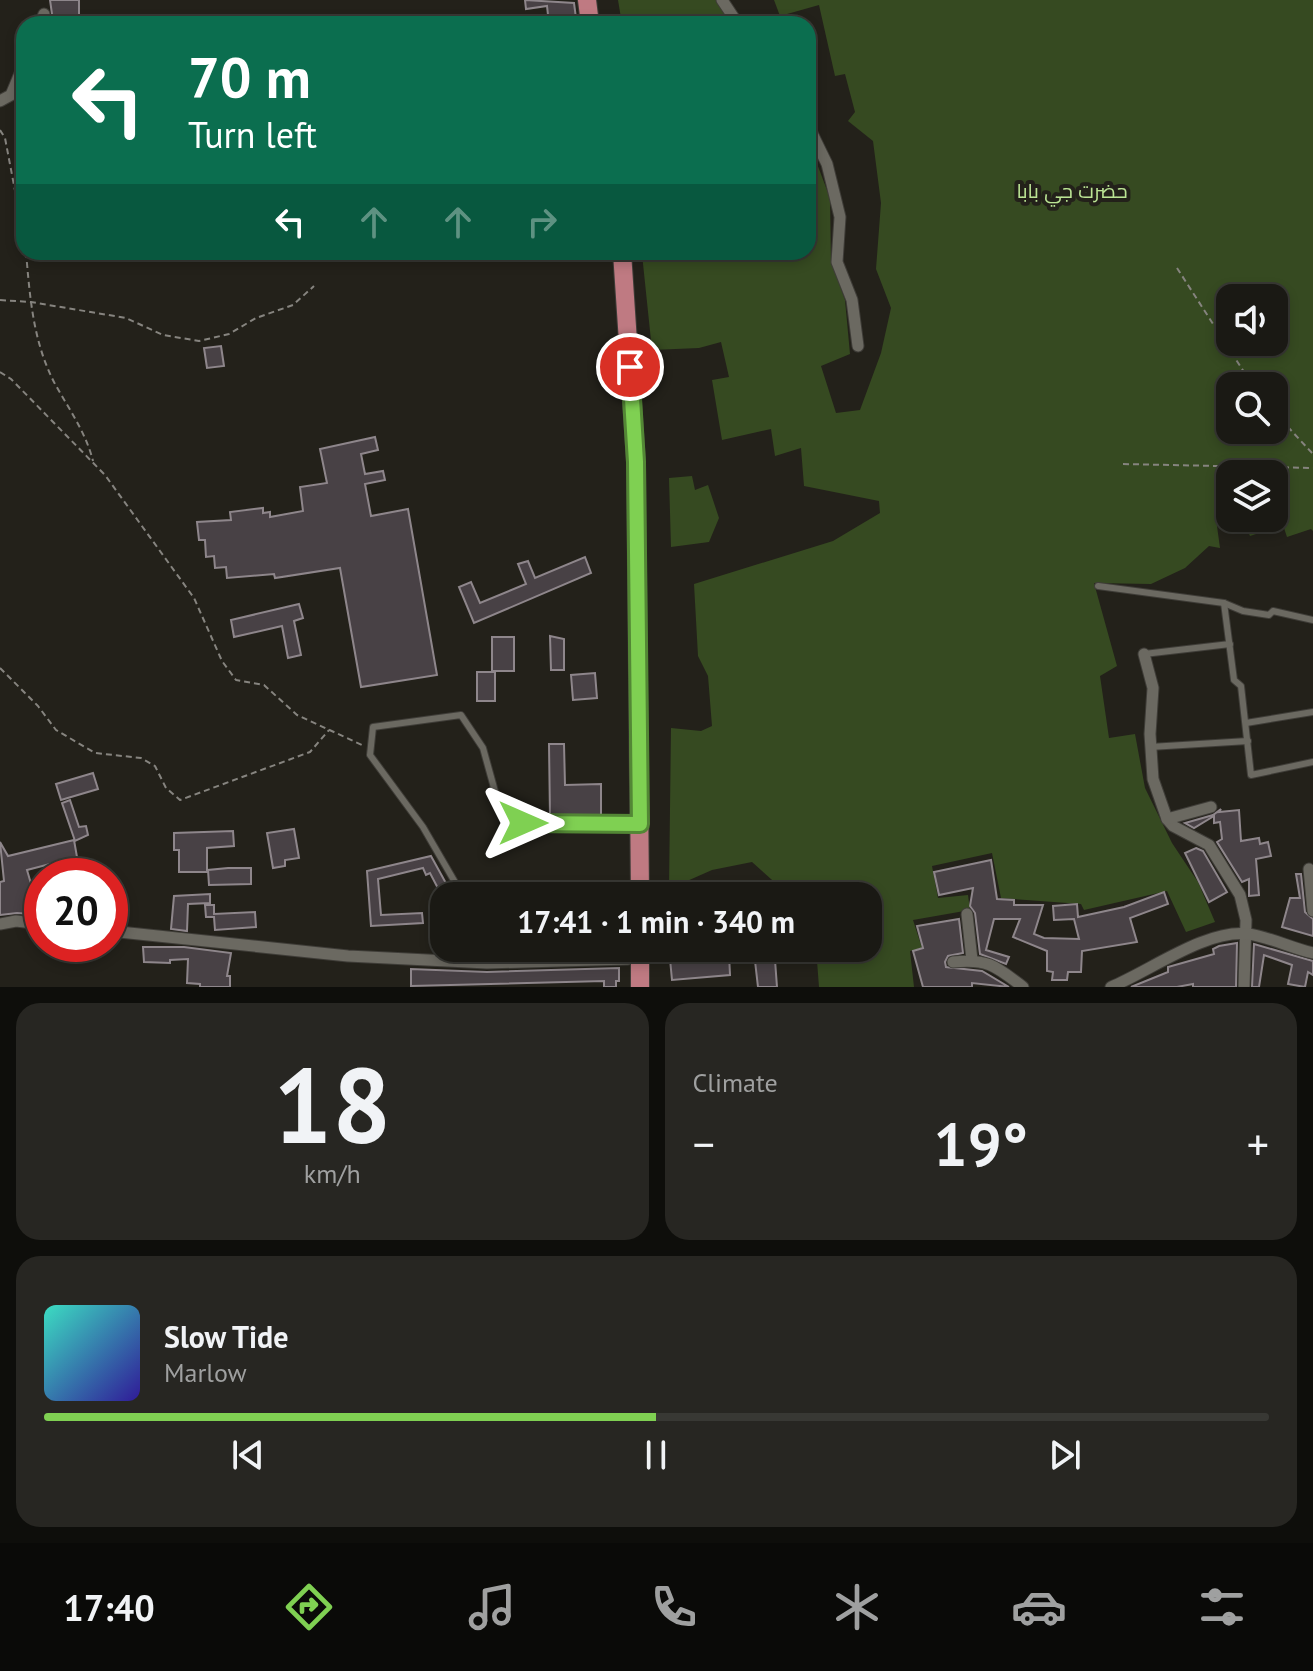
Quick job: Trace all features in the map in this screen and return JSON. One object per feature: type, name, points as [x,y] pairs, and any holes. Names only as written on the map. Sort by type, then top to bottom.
[{"type":"main road","points":[[613,260],[629,456]]},
{"type":"main road","points":[[622,260],[629,456],[634,824],[639,882]]},
{"type":"main road","points":[[629,882],[634,824]]},
{"type":"main road","points":[[628,987],[631,962]]},
{"type":"main road","points":[[634,962],[640,987]]},
{"type":"street","points":[[0,101],[11,95],[16,83]]},
{"type":"street","points":[[816,141],[827,164],[840,217],[837,262],[852,300],[858,346]]},
{"type":"street","points":[[1144,654],[1153,688],[1150,747],[1153,779],[1167,819],[1173,826],[1209,845],[1240,895],[1246,934],[1244,987]]},
{"type":"street","points":[[1167,819],[1211,807]]},
{"type":"street","points":[[1309,869],[1313,911]]},
{"type":"street","points":[[967,914],[972,960]]},
{"type":"street","points":[[0,924],[24,922]]},
{"type":"street","points":[[128,933],[348,956],[500,962]]},
{"type":"street","points":[[1111,987],[1197,944],[1231,934],[1246,934],[1313,953]]},
{"type":"street","points":[[953,962],[972,960],[994,964],[1023,987]]},
{"type":"lane","points":[[1098,586],[1224,603],[1243,611],[1269,615],[1273,611],[1313,620]]},
{"type":"lane","points":[[1224,603],[1234,680],[1241,686],[1251,775],[1313,762]]},
{"type":"lane","points":[[1144,654],[1230,644]]},
{"type":"lane","points":[[1246,723],[1313,712]]},
{"type":"lane","points":[[455,882],[423,827],[370,755],[373,727],[461,715],[483,748],[496,795],[523,823],[634,824]]},
{"type":"lane","points":[[1150,747],[1248,741]]},
{"type":"path","points":[[0,130],[5,138],[16,196]]},
{"type":"path","points":[[27,260],[35,333],[74,414],[93,463]]},
{"type":"path","points":[[1177,268],[1244,372]]},
{"type":"path","points":[[0,300],[31,302],[126,318],[163,335],[199,341],[229,334],[256,318],[293,305],[314,286]]},
{"type":"path","points":[[0,372],[11,379],[93,463],[194,598],[222,661],[236,680],[264,685],[297,715],[360,742],[370,755]]},
{"type":"path","points":[[1288,427],[1313,454]]},
{"type":"path","points":[[1123,464],[1313,468]]},
{"type":"path","points":[[0,668],[38,706],[56,730],[95,753],[141,758],[155,766],[166,788],[180,800],[310,752],[329,729]]},
{"type":"green space","points":[[618,0],[716,0],[726,16],[621,16]]},
{"type":"green space","name":"حضرت جي بابا","points":[[774,0],[1313,0],[1313,531],[1287,537],[1288,460],[1216,460],[1216,532],[1220,548],[1209,546],[1185,568],[1151,584],[1094,583],[1117,666],[1100,676],[1109,738],[1135,734],[1145,788],[1172,843],[1198,882],[1215,922],[1186,932],[1167,891],[1084,910],[1081,904],[1001,898],[992,853],[932,866],[938,898],[968,895],[970,910],[913,920],[922,948],[910,951],[914,987],[819,987],[817,962],[882,962],[882,882],[774,882],[752,862],[712,870],[685,882],[669,882],[671,728],[701,731],[712,726],[708,676],[698,656],[694,584],[833,541],[880,513],[879,501],[804,486],[801,448],[775,456],[771,429],[722,440],[712,380],[729,377],[721,342],[699,348],[652,350],[643,260],[816,260],[816,161],[830,198],[831,261],[845,300],[850,354],[821,366],[836,413],[860,410],[881,353],[891,308],[876,269],[881,203],[873,141],[848,121],[855,112],[845,74],[835,76],[819,5],[780,16]]},
{"type":"green space","points":[[692,476],[695,490],[708,485],[719,518],[709,542],[671,547],[669,478]]},
{"type":"building","points":[[50,0],[79,0],[79,16],[52,14]]},
{"type":"building","points":[[525,0],[574,3],[576,16],[548,16],[547,6],[526,9]]},
{"type":"building","points":[[221,346],[224,366],[207,368],[204,348]]},
{"type":"building","points":[[375,437],[378,450],[361,454],[365,474],[383,471],[385,480],[365,484],[371,516],[408,509],[437,675],[361,687],[340,568],[275,578],[274,574],[227,578],[226,567],[215,568],[214,556],[206,557],[205,540],[199,540],[197,522],[231,520],[230,512],[263,508],[263,513],[270,512],[270,517],[303,511],[300,487],[327,483],[320,449]]},
{"type":"building","points":[[585,557],[591,573],[474,623],[459,587],[471,582],[480,603],[526,584],[518,564],[528,561],[535,578]]},
{"type":"building","points":[[299,604],[303,618],[294,621],[301,655],[288,658],[282,626],[234,637],[231,620]]},
{"type":"building","points":[[550,636],[564,639],[564,670],[551,670]]},
{"type":"building","points":[[492,637],[514,637],[514,671],[492,671]]},
{"type":"building","points":[[477,672],[495,672],[495,701],[477,701]]},
{"type":"building","points":[[595,673],[597,698],[573,700],[571,675]]},
{"type":"building","points":[[549,744],[564,744],[565,785],[601,784],[601,817],[550,817]]},
{"type":"building","points":[[93,773],[98,789],[61,800],[56,784]]},
{"type":"building","points":[[70,800],[79,827],[86,826],[88,835],[75,841],[62,803]]},
{"type":"building","points":[[1221,809],[1219,812],[1239,810],[1241,841],[1259,838],[1260,844],[1268,842],[1271,856],[1256,859],[1259,895],[1249,896],[1249,879],[1242,882],[1217,842],[1222,839],[1220,822],[1214,823],[1214,816],[1194,828],[1185,823],[1213,815]]},
{"type":"building","points":[[294,829],[299,858],[285,860],[285,866],[273,868],[267,833]]},
{"type":"building","points":[[233,831],[234,846],[207,848],[207,872],[179,872],[179,850],[174,850],[174,833]]},
{"type":"building","points":[[74,840],[77,857],[24,858],[24,914],[0,915],[0,882],[4,881],[0,842],[8,856]]},
{"type":"building","points":[[1196,848],[1203,851],[1227,892],[1209,902],[1185,853]]},
{"type":"building","points":[[431,856],[445,882],[435,882],[423,868],[378,879],[381,915],[422,913],[423,923],[371,926],[367,871]]},
{"type":"building","points":[[991,860],[997,899],[1014,900],[1014,905],[1043,905],[1034,934],[1044,938],[1079,939],[1074,919],[1054,920],[1053,906],[1077,904],[1078,917],[1124,907],[1164,892],[1168,904],[1130,918],[1137,942],[1082,951],[1081,972],[1068,972],[1067,980],[1052,980],[1053,972],[1047,971],[1047,951],[1013,937],[1020,919],[994,919],[986,950],[1009,957],[1006,964],[980,954],[975,913],[970,906],[973,888],[939,895],[934,872]]},
{"type":"building","points":[[251,868],[251,884],[209,885],[208,870]]},
{"type":"building","points":[[1296,874],[1301,874],[1305,912],[1313,919],[1313,936],[1282,927],[1290,898],[1300,898]]},
{"type":"building","points":[[210,894],[210,903],[188,904],[187,931],[171,929],[174,896]]},
{"type":"building","points":[[205,905],[214,905],[214,914],[255,912],[256,927],[215,930],[214,917],[206,917]]},
{"type":"building","points":[[959,919],[963,953],[948,956],[946,967],[982,971],[1009,987],[972,983],[972,987],[923,987],[913,951],[923,948],[917,926]]},
{"type":"building","points":[[1237,943],[1236,987],[1193,987],[1193,984],[1131,987],[1168,972],[1168,967],[1214,954],[1213,949],[1219,946]]},
{"type":"building","points":[[1254,944],[1313,961],[1313,975],[1308,972],[1305,987],[1288,984],[1292,965],[1264,955],[1259,987],[1252,987]]},
{"type":"building","points":[[143,947],[184,947],[231,953],[227,976],[230,976],[230,987],[200,987],[200,984],[187,983],[188,959],[170,960],[170,963],[144,962]]},
{"type":"building","points":[[670,962],[729,962],[730,975],[672,980]]},
{"type":"building","points":[[755,962],[775,962],[777,987],[758,987]]},
{"type":"building","points":[[619,968],[616,987],[604,987],[604,981],[411,986],[411,969],[487,972]]},
{"type":"route","points":[[523,823],[640,824],[636,462],[630,367]]}]
